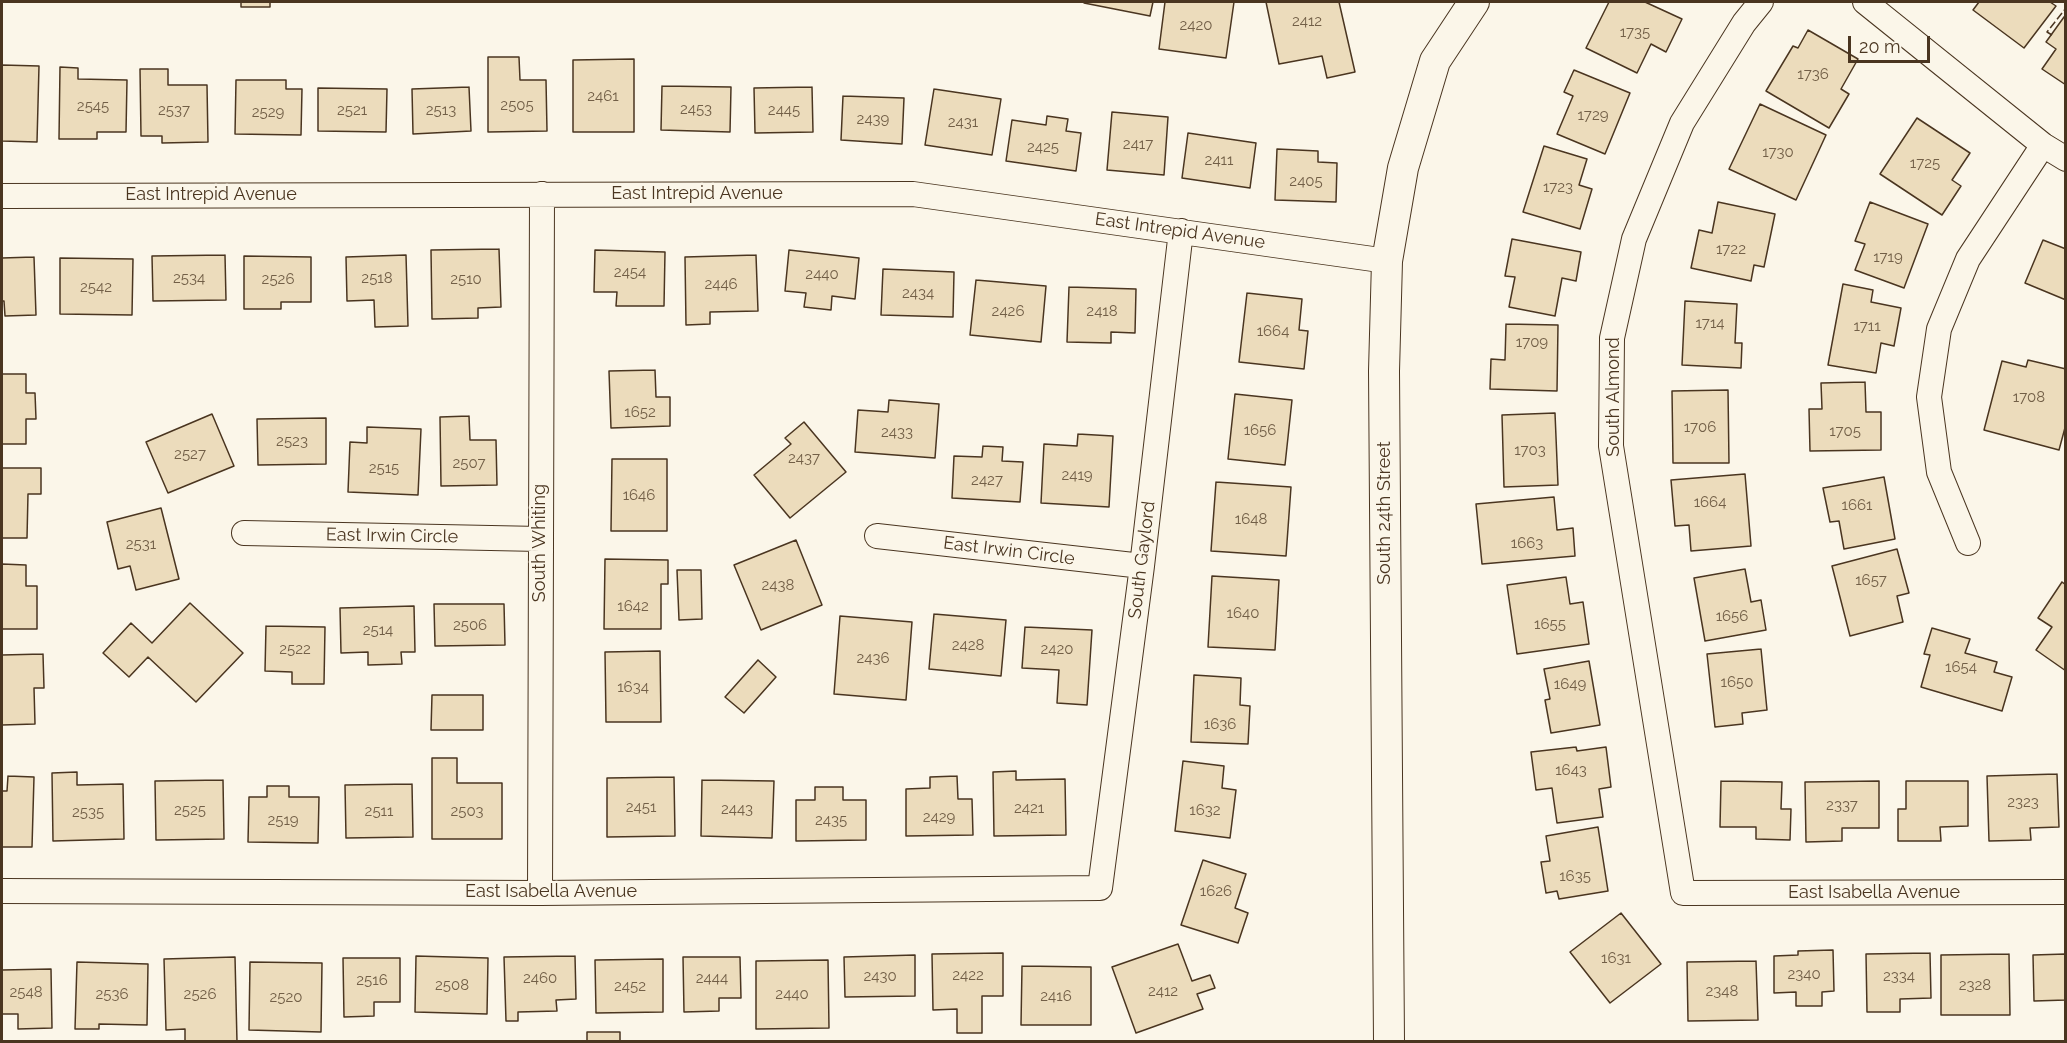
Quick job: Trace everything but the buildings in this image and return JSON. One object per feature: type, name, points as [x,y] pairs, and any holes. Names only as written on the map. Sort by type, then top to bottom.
[{"type":"street","name":"South 24th Street","points":[[1389,1041],[1384,371],[1387,261],[1402,168],[1435,61],[1474,2]]},
{"type":"street","name":"South Almond","points":[[1683,893],[1611,446],[1612,338],[1634,239],[1682,123],[1743,23],[1761,2]]},
{"type":"street","points":[[1865,2],[2043,145],[2066,159]]},
{"type":"street","points":[[1968,543],[1939,472],[1929,397],[1939,329],[1968,259],[2043,145]]},
{"type":"street","name":"South Whiting","points":[[540,893],[542,194]]},
{"type":"street","name":"East Intrepid Avenue","points":[[2,196],[913,194],[1387,261]]},
{"type":"street","name":"South Gaylord","points":[[1100,888],[1142,566],[1181,231]]},
{"type":"street","name":"East Irwin Circle","points":[[244,533],[540,539]]},
{"type":"street","name":"East Irwin Circle","points":[[877,536],[1142,566]]},
{"type":"street","name":"East Isabella Avenue","points":[[2,891],[540,893],[1100,888]]},
{"type":"street","name":"East Isabella Avenue","points":[[1683,893],[2066,892]]},
{"type":"fence","points":[[2052,35],[2047,32],[2066,8]]}]
